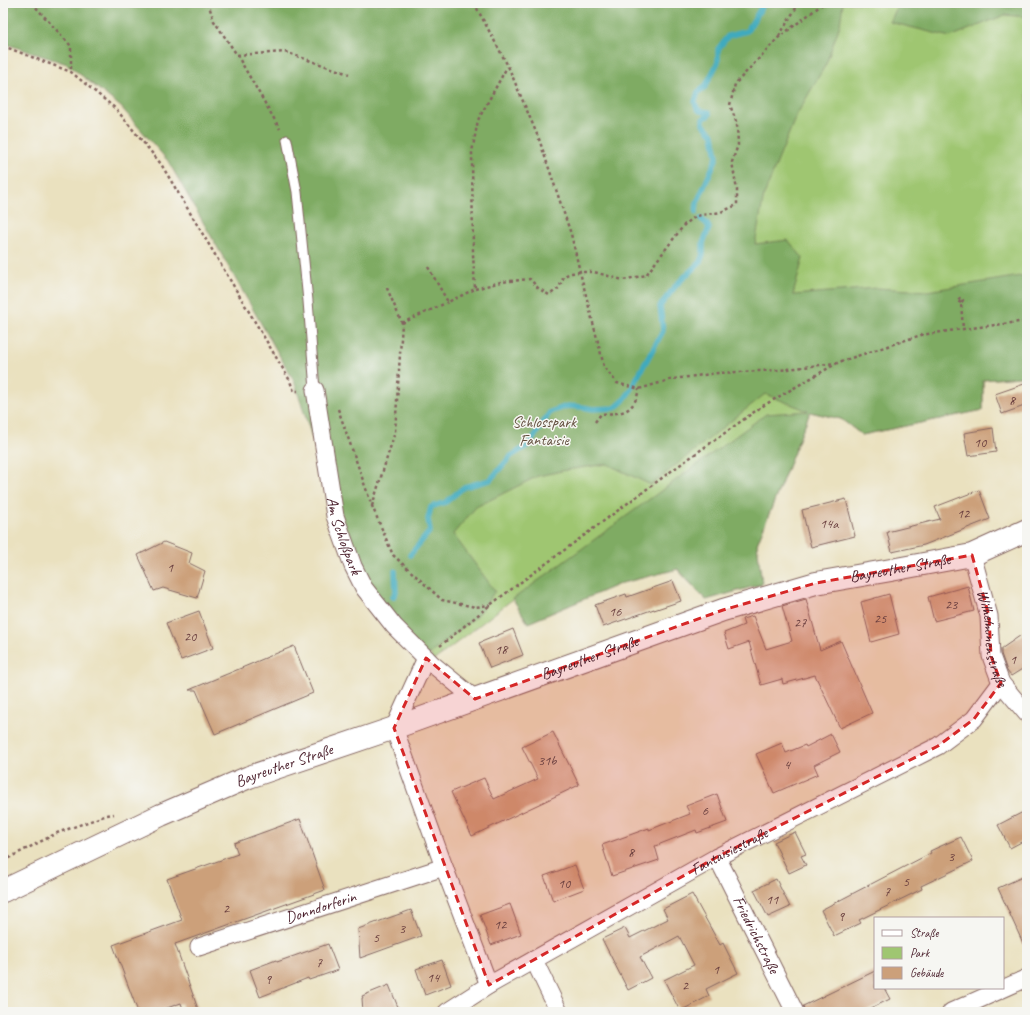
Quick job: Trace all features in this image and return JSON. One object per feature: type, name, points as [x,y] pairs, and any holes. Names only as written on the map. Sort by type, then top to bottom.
[{"type":"main road","name":"Bayreuther Straße","points":[[3,890],[161,815],[249,777],[394,728],[723,610],[816,583],[972,555],[1027,530]]},
{"type":"street","name":"Am Schloßpark","points":[[315,390],[335,516],[353,566],[364,588],[394,626],[431,664],[475,699]]},
{"type":"street","name":"Wilhelminenstraße","points":[[972,555],[989,616],[991,656],[1002,683],[1027,714]]},
{"type":"street","points":[[426,658],[394,728],[444,867],[489,985]]},
{"type":"street","name":"Fantaisiestraße","points":[[447,1012],[489,985],[717,857],[938,746],[974,719],[1002,683]]},
{"type":"street","name":"Friedrichstraße","points":[[717,857],[795,1012]]},
{"type":"street","name":"Donndorferin","points":[[199,947],[444,867]]},
{"type":"street","points":[[534,960],[559,1012]]},
{"type":"street","points":[[1004,988],[1027,978]]},
{"type":"street","points":[[951,1012],[1002,989]]},
{"type":"lane","points":[[287,140],[297,192],[315,390]]},
{"type":"path","points":[[32,3],[71,46],[71,72]]},
{"type":"path","points":[[208,3],[214,21],[237,55],[287,140]]},
{"type":"path","points":[[474,3],[508,66],[539,139],[571,234],[604,368],[617,383],[639,389],[673,379],[718,373],[780,370],[839,362],[921,335],[1027,321]]},
{"type":"path","points":[[778,38],[799,3]]},
{"type":"path","points":[[402,323],[475,289],[501,282],[530,278],[538,288],[549,295],[559,288],[564,276],[571,273],[594,272],[623,280],[646,275],[684,225],[696,216],[721,212],[737,206],[738,190],[732,162],[738,145],[737,124],[730,105],[735,84],[778,38],[824,3]]},
{"type":"path","points":[[3,46],[71,72],[116,109],[161,164],[289,378],[294,391],[315,390],[337,407],[372,506],[393,555],[442,600],[475,607],[490,605]]},
{"type":"path","points":[[237,55],[285,52],[349,74]]},
{"type":"path","points":[[475,289],[473,254],[472,152],[478,120],[508,66]]},
{"type":"path","points":[[428,267],[448,302]]},
{"type":"path","points":[[372,506],[395,432],[402,323],[386,286]]},
{"type":"path","points":[[960,303],[964,329]]},
{"type":"path","points":[[426,658],[490,605],[670,472],[755,412],[839,362]]},
{"type":"path","points":[[595,422],[601,414],[619,414],[628,409],[635,402],[639,389]]},
{"type":"path","points":[[3,861],[57,833],[115,813]]},
{"type":"highlighted area","points":[[972,555],[989,616],[991,656],[1001,683],[974,719],[938,746],[717,857],[489,985],[394,728],[426,658],[475,699],[723,610],[816,583]]},
{"type":"green space","points":[[3,3],[843,3],[840,25],[826,64],[796,116],[764,195],[755,244],[788,240],[803,258],[793,295],[876,288],[927,291],[1027,275],[1027,376],[983,380],[983,410],[862,435],[841,419],[810,412],[757,544],[762,584],[706,600],[678,569],[622,583],[528,623],[513,599],[766,414],[808,411],[765,394],[651,485],[607,464],[538,476],[476,507],[453,534],[495,591],[478,615],[426,657],[353,566],[294,381],[168,161],[121,107],[67,64],[3,43]]},
{"type":"green space","name":"Schlosspark Fantaisie","points":[[764,3],[1027,3],[1027,376],[983,380],[983,410],[862,435],[841,419],[810,412],[757,544],[762,584],[706,600],[677,569],[622,583],[528,623],[513,599],[432,662],[383,315]]},
{"type":"green space","points":[[899,3],[1027,3],[1027,17],[1005,15],[950,37],[890,22]]},
{"type":"building","points":[[1027,383],[1027,405],[1002,414],[995,394]]},
{"type":"building","points":[[993,428],[996,452],[968,456],[964,433]]},
{"type":"building","points":[[979,490],[990,519],[924,545],[892,552],[887,532],[940,519],[935,507]]},
{"type":"building","points":[[846,499],[855,536],[811,547],[802,510]]},
{"type":"building","points":[[164,542],[192,553],[189,563],[205,571],[197,598],[163,588],[154,591],[138,555]]},
{"type":"building","points":[[673,581],[681,601],[603,627],[595,605],[626,594],[627,597]]},
{"type":"building","points":[[968,586],[974,611],[934,621],[928,597]]},
{"type":"building","points":[[889,594],[899,634],[871,642],[861,602]]},
{"type":"building","points":[[806,599],[820,650],[841,641],[872,713],[840,728],[815,675],[783,684],[782,679],[761,685],[749,642],[729,649],[724,633],[744,625],[742,619],[753,616],[766,649],[792,641],[782,606]]},
{"type":"building","points":[[199,611],[213,648],[181,660],[166,623]]},
{"type":"building","points":[[513,629],[523,655],[490,668],[479,643]]},
{"type":"building","points":[[1027,631],[1027,666],[1011,676],[1007,671],[1001,654],[1001,649]]},
{"type":"building","points":[[294,646],[313,693],[215,734],[196,690],[189,690]]},
{"type":"building","points":[[553,732],[579,785],[472,836],[451,792],[484,778],[494,799],[538,779],[522,747]]},
{"type":"building","points":[[831,734],[840,752],[814,765],[818,774],[774,793],[756,754],[782,743],[786,753],[805,745],[806,747]]},
{"type":"building","points":[[717,794],[727,822],[697,833],[696,830],[655,846],[659,860],[612,876],[602,845],[649,828],[649,830],[690,814],[686,806]]},
{"type":"building","points":[[1027,810],[1027,839],[1010,848],[998,825]]},
{"type":"building","points":[[300,819],[325,890],[175,944],[199,1012],[184,1012],[181,1003],[156,1012],[138,1012],[113,945],[182,920],[167,879],[238,854],[234,843]]},
{"type":"building","points":[[795,832],[806,854],[801,856],[806,865],[789,873],[774,842]]},
{"type":"building","points":[[961,837],[973,861],[921,886],[922,889],[859,920],[861,923],[834,936],[821,910],[931,853],[930,851]]},
{"type":"building","points":[[575,865],[584,889],[553,901],[544,876]]},
{"type":"building","points":[[1027,875],[1027,952],[998,888]]},
{"type":"building","points":[[776,879],[790,907],[768,917],[754,890]]},
{"type":"building","points":[[692,894],[720,945],[723,943],[738,973],[706,989],[709,996],[680,1011],[664,980],[694,965],[679,936],[640,957],[651,978],[628,990],[602,939],[625,928],[630,938],[668,919],[663,909]]},
{"type":"building","points":[[510,904],[521,934],[491,945],[480,915]]},
{"type":"building","points":[[411,910],[421,936],[360,958],[358,929]]},
{"type":"building","points":[[328,944],[338,970],[309,980],[308,978],[260,997],[250,970],[276,960],[277,962]]},
{"type":"building","points":[[442,960],[451,985],[425,995],[416,969]]},
{"type":"building","points":[[874,971],[874,989],[885,989],[890,999],[863,1012],[805,1012],[803,1006]]},
{"type":"building","points":[[389,985],[400,1012],[363,1012],[362,996]]},
{"type":"waterway","points":[[696,212],[697,203],[717,157],[713,135],[703,124],[703,119],[709,115],[709,112],[700,111],[695,102],[698,92],[705,87],[718,62],[718,49],[728,36],[747,31],[764,3]]},
{"type":"waterway","points":[[633,385],[663,331],[660,306],[677,284],[700,262],[703,254],[703,243],[709,228],[701,219]]},
{"type":"waterway","points":[[410,555],[430,531],[428,519],[431,507],[446,502],[464,487],[490,480],[511,456],[529,445],[550,412],[567,406],[593,409],[615,408],[623,401],[631,390]]},
{"type":"waterway","points":[[393,597],[396,592],[395,571]]}]
